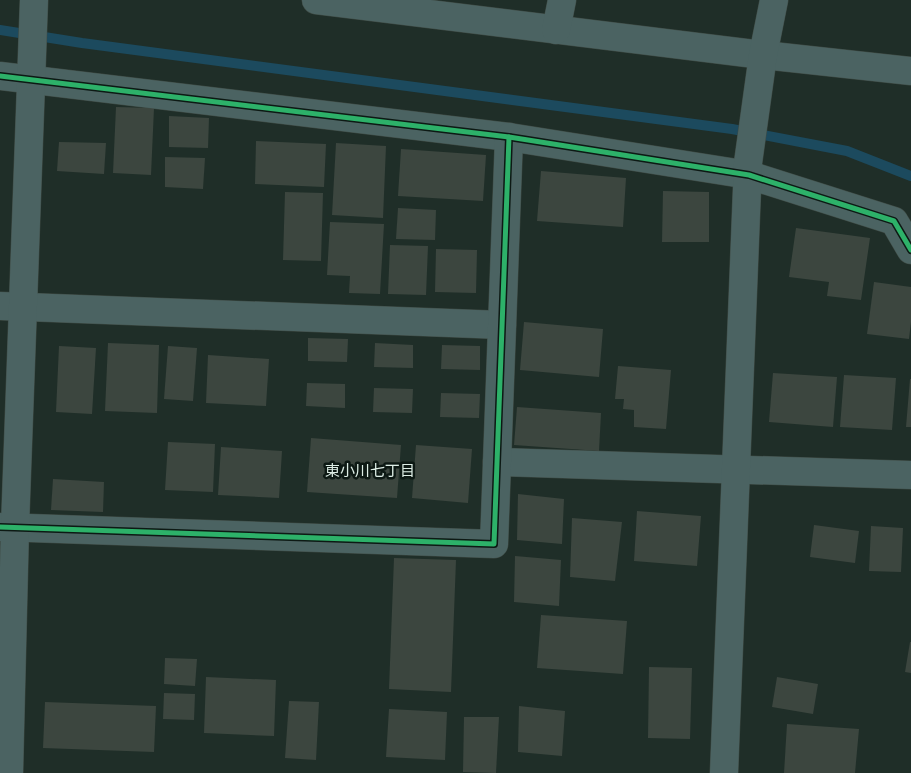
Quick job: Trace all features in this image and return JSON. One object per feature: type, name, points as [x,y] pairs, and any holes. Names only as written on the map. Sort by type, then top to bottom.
[{"type":"street","points":[[316,0],[763,55],[911,71]]},
{"type":"street","points":[[556,30],[562,0]]},
{"type":"street","points":[[724,773],[748,169],[763,55],[774,0]]},
{"type":"street","points":[[9,773],[8,527],[12,306],[32,76],[34,3]]},
{"type":"street","points":[[0,76],[32,76],[748,169],[894,221],[911,250]]},
{"type":"street","points":[[8,527],[494,544],[509,137]]},
{"type":"street","points":[[12,306],[502,325]]},
{"type":"street","points":[[497,462],[911,475]]},
{"type":"building","points":[[116,107],[154,108],[151,175],[113,173]]},
{"type":"building","points":[[169,116],[209,118],[208,148],[169,147]]},
{"type":"building","points":[[256,141],[326,144],[324,187],[255,184]]},
{"type":"building","points":[[59,142],[106,143],[104,174],[57,171]]},
{"type":"building","points":[[336,143],[386,146],[383,218],[332,215]]},
{"type":"building","points":[[401,149],[486,155],[483,201],[398,196]]},
{"type":"building","points":[[165,157],[205,158],[203,189],[165,187]]},
{"type":"building","points":[[541,171],[626,178],[623,227],[537,221]]},
{"type":"building","points":[[663,191],[709,192],[709,242],[662,242]]},
{"type":"building","points":[[285,192],[323,193],[321,261],[283,260]]},
{"type":"building","points":[[398,208],[436,210],[435,240],[396,239]]},
{"type":"building","points":[[330,222],[384,224],[380,294],[349,293],[350,276],[327,275]]},
{"type":"building","points":[[796,228],[870,238],[861,300],[827,296],[829,282],[789,277]]},
{"type":"building","points":[[390,245],[428,246],[426,295],[388,294]]},
{"type":"building","points":[[436,249],[477,250],[476,293],[435,292]]},
{"type":"building","points":[[874,282],[911,287],[909,339],[867,334]]},
{"type":"building","points":[[524,322],[603,329],[599,377],[520,370]]},
{"type":"building","points":[[308,338],[348,339],[347,362],[308,361]]},
{"type":"building","points":[[108,343],[159,345],[157,413],[105,411]]},
{"type":"building","points":[[375,343],[413,345],[413,368],[374,367]]},
{"type":"building","points":[[442,345],[480,346],[480,370],[441,369]]},
{"type":"building","points":[[59,346],[96,348],[92,414],[56,412]]},
{"type":"building","points":[[168,346],[197,348],[193,401],[164,399]]},
{"type":"building","points":[[208,355],[269,359],[266,406],[206,403]]},
{"type":"building","points":[[618,366],[671,370],[666,429],[634,427],[634,410],[623,409],[624,399],[615,399]]},
{"type":"building","points":[[773,373],[837,377],[833,427],[769,422]]},
{"type":"building","points":[[844,375],[896,378],[892,430],[840,427]]},
{"type":"building","points":[[910,379],[911,427],[906,427]]},
{"type":"building","points":[[307,383],[345,384],[345,408],[306,406]]},
{"type":"building","points":[[374,388],[413,389],[412,413],[373,412]]},
{"type":"building","points":[[441,393],[480,394],[479,418],[440,417]]},
{"type":"building","points":[[517,407],[601,413],[599,451],[514,445]]},
{"type":"building","points":[[311,438],[401,445],[397,498],[307,492]]},
{"type":"building","points":[[168,442],[215,444],[213,492],[165,490]]},
{"type":"building","points":[[416,445],[472,449],[468,503],[412,498]]},
{"type":"building","points":[[221,447],[282,451],[279,498],[218,495]]},
{"type":"building","points":[[53,479],[104,482],[103,512],[51,510]]},
{"type":"building","points":[[518,494],[564,499],[562,544],[517,540]]},
{"type":"building","points":[[637,511],[701,516],[697,566],[634,561]]},
{"type":"building","points":[[572,518],[622,522],[615,581],[570,577]]},
{"type":"building","points":[[814,525],[859,531],[855,563],[810,557]]},
{"type":"building","points":[[871,526],[903,528],[901,572],[869,571]]},
{"type":"building","points":[[515,556],[561,560],[559,606],[514,602]]},
{"type":"building","points":[[394,558],[456,560],[451,692],[389,689]]},
{"type":"building","points":[[541,615],[627,621],[623,674],[537,668]]},
{"type":"building","points":[[911,642],[911,673],[905,672]]},
{"type":"building","points":[[165,658],[197,659],[195,686],[164,684]]},
{"type":"building","points":[[649,667],[692,668],[690,739],[648,738]]},
{"type":"building","points":[[206,677],[276,680],[274,736],[204,733]]},
{"type":"building","points":[[777,677],[818,684],[813,714],[772,707]]},
{"type":"building","points":[[164,693],[195,694],[194,720],[163,719]]},
{"type":"building","points":[[289,701],[319,702],[316,760],[285,758]]},
{"type":"building","points":[[45,702],[156,706],[154,752],[43,748]]},
{"type":"building","points":[[519,706],[565,711],[562,756],[518,752]]},
{"type":"building","points":[[389,709],[447,712],[445,760],[386,757]]},
{"type":"building","points":[[464,717],[499,717],[496,773],[463,772]]},
{"type":"building","points":[[787,724],[859,729],[855,773],[784,773]]},
{"type":"waterway","points":[[0,30],[82,43],[732,129],[847,151],[911,176]]},
{"type":"cycle path","points":[[0,76],[509,137],[749,175],[894,221],[911,250]]},
{"type":"cycle path","points":[[0,527],[494,544],[509,137]]},
{"type":"district","name":"東小川七丁目","points":[[370,471]]}]
